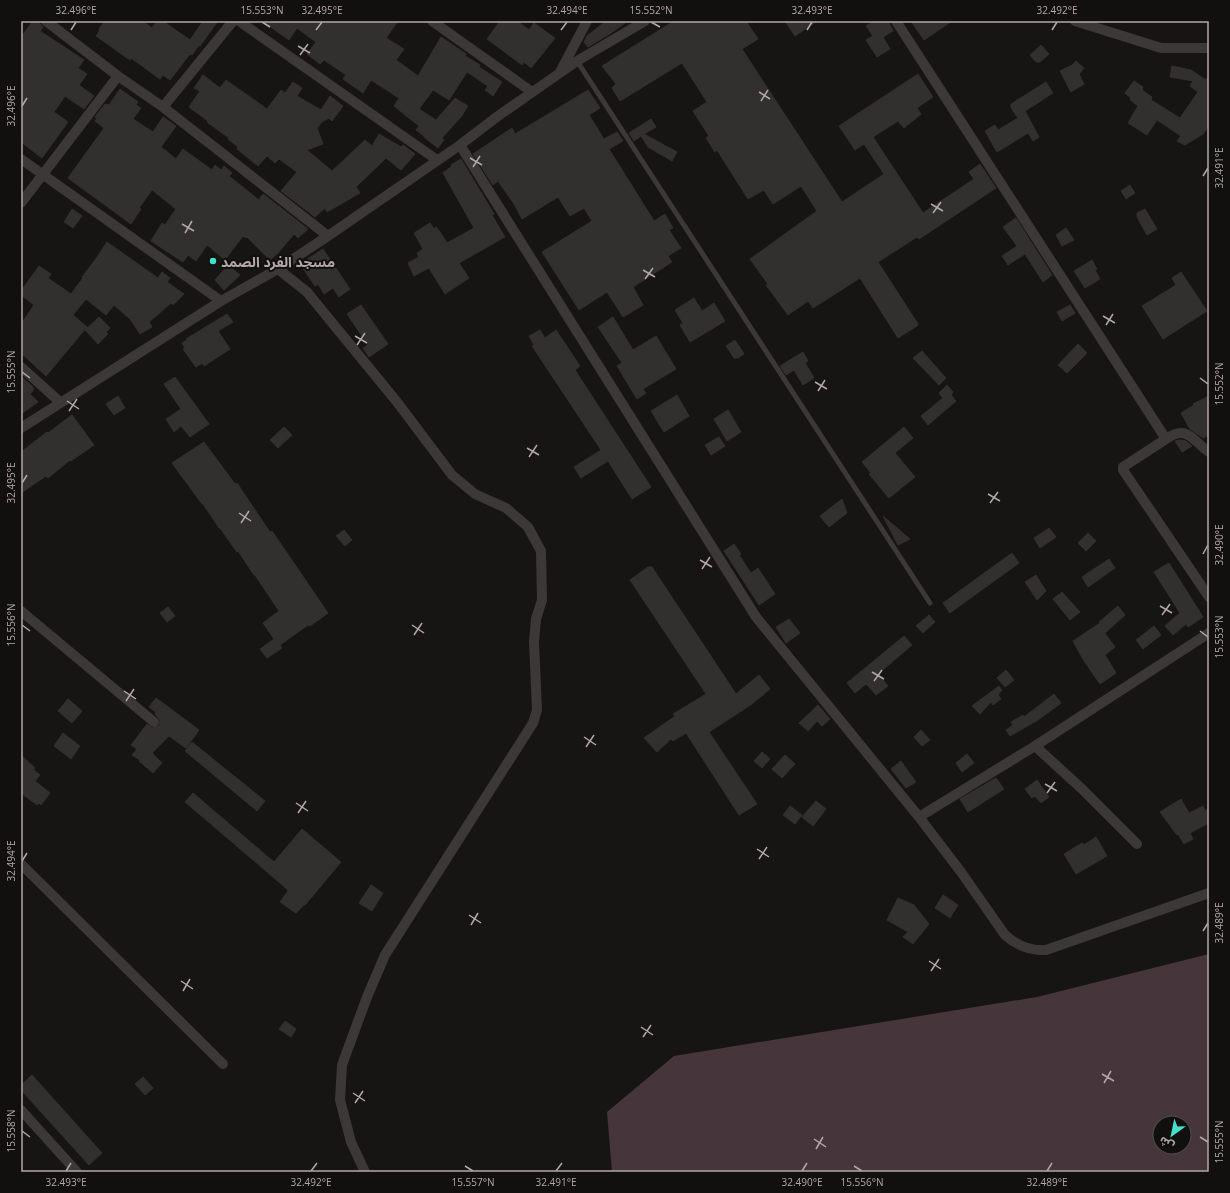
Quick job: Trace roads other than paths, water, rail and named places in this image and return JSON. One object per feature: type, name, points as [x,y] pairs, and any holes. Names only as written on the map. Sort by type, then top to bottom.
[{"type":"street","points":[[46,21],[118,76],[163,107],[328,236]]},
{"type":"street","points":[[163,107],[233,21]]},
{"type":"street","points":[[239,21],[437,160]]},
{"type":"street","points":[[432,21],[532,92]]},
{"type":"street","points":[[559,74],[587,21]]},
{"type":"street","points":[[21,428],[221,301],[278,269],[460,145],[498,116],[577,61],[646,21]]},
{"type":"street","points":[[896,21],[1166,439]]},
{"type":"street","points":[[1075,21],[1161,48],[1209,48]]},
{"type":"street","points":[[21,203],[118,76]]},
{"type":"street","points":[[460,145],[756,617],[919,817],[961,872],[1000,930],[1010,940],[1028,948],[1046,950],[1209,893]]},
{"type":"street","points":[[21,159],[221,301]]},
{"type":"street","points":[[278,269],[307,292],[397,402],[452,475],[475,494],[506,508],[528,527],[541,551],[542,600],[536,619],[534,642],[537,710],[533,723],[385,955],[367,997],[342,1065],[340,1100],[351,1142],[365,1172]]},
{"type":"street","points":[[21,367],[60,402]]},
{"type":"street","points":[[1209,452],[1185,433],[1178,432],[1123,467],[1123,470],[1209,597]]},
{"type":"street","points":[[21,611],[154,722]]},
{"type":"street","points":[[919,817],[1035,746],[1209,633]]},
{"type":"street","points":[[1035,746],[1082,789],[1137,844]]},
{"type":"street","points":[[21,864],[223,1064]]},
{"type":"street","points":[[21,1110],[78,1172]]},
{"type":"lane","points":[[577,61],[930,603]]},
{"type":"place","name":"مسجد الفرد الصمد","points":[[213,261]]}]
